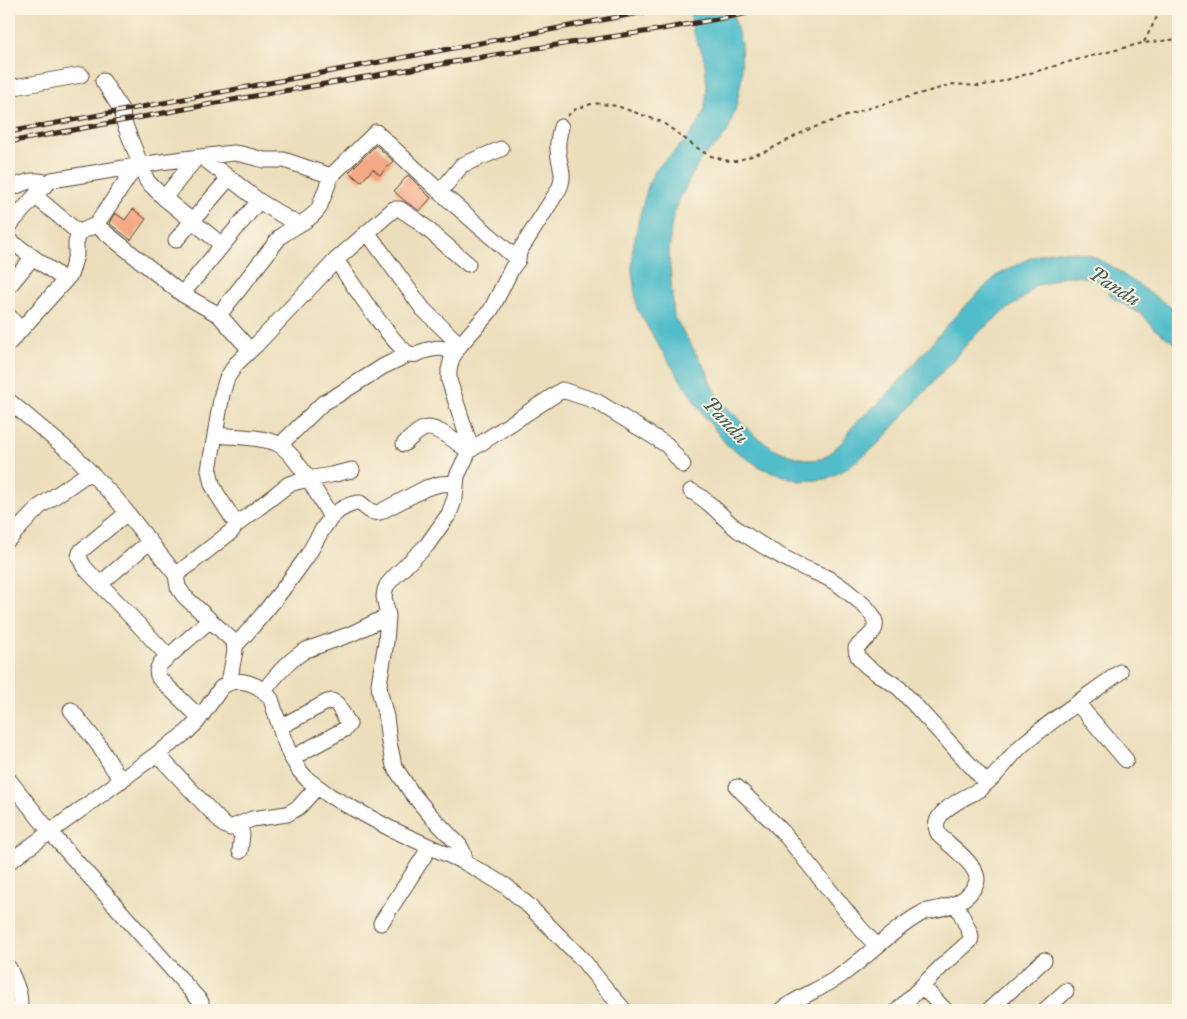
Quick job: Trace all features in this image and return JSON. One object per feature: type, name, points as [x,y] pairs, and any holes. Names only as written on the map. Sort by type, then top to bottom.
[{"type":"street","points":[[9,88],[81,75]]},
{"type":"street","points":[[103,81],[122,111],[123,120],[139,166],[147,181],[164,198],[222,246]]},
{"type":"street","points":[[469,451],[468,439],[449,380],[449,370],[457,349],[491,310],[518,260],[519,252],[562,183],[563,176],[557,143],[561,127]]},
{"type":"street","points":[[219,316],[280,237],[314,216],[331,176],[376,132],[440,192],[518,260]]},
{"type":"street","points":[[440,192],[462,165],[501,149]]},
{"type":"street","points":[[9,226],[47,183],[52,180],[160,162],[233,153],[264,160],[284,160],[331,176]]},
{"type":"street","points":[[199,157],[259,201],[298,225]]},
{"type":"street","points":[[164,198],[199,157]]},
{"type":"street","points":[[9,343],[65,280],[72,269],[79,233],[96,225],[139,166]]},
{"type":"street","points":[[176,240],[229,178]]},
{"type":"street","points":[[9,189],[32,180],[47,183]]},
{"type":"street","points":[[35,196],[79,233]]},
{"type":"street","points":[[182,294],[259,201]]},
{"type":"street","points":[[235,526],[235,522],[217,494],[211,478],[210,464],[222,394],[227,378],[236,364],[336,260],[394,209],[400,208],[418,221],[468,264]]},
{"type":"street","points":[[96,225],[182,294],[219,316],[250,350]]},
{"type":"street","points":[[367,232],[423,309],[457,349]]},
{"type":"street","points":[[9,240],[65,280]]},
{"type":"street","points":[[9,286],[33,257]]},
{"type":"street","points":[[336,260],[388,332],[409,354]]},
{"type":"street","points":[[9,316],[20,330]]},
{"type":"street","points":[[280,445],[323,403],[384,366],[409,354],[417,354],[438,348],[457,349]]},
{"type":"street","points":[[466,863],[460,846],[411,792],[391,758],[386,717],[379,684],[386,642],[388,616],[384,597],[387,585],[427,544],[445,521],[455,498],[459,470],[469,451],[562,390],[596,401],[659,440],[667,445],[683,465]]},
{"type":"street","points":[[9,401],[76,457],[116,500],[176,575],[178,586],[184,596],[234,642],[230,682]]},
{"type":"street","points":[[404,444],[420,430],[429,427],[439,431],[469,451]]},
{"type":"street","points":[[215,434],[261,440],[280,445],[290,454],[308,479],[331,517]]},
{"type":"street","points":[[176,575],[289,484],[352,470]]},
{"type":"street","points":[[9,539],[38,506],[90,472]]},
{"type":"street","points":[[235,646],[260,618],[306,558],[336,512],[360,503],[369,511],[380,512],[426,488],[440,484],[456,483]]},
{"type":"street","points":[[691,491],[703,497],[738,530],[757,543],[805,568],[826,576],[839,584],[865,606],[874,618],[876,626],[873,632],[856,648],[855,652],[858,657],[867,666],[900,689],[983,779],[984,785]]},
{"type":"street","points":[[127,513],[80,553],[80,561],[168,656]]},
{"type":"street","points":[[100,584],[149,542]]},
{"type":"street","points":[[264,691],[300,653],[351,634],[388,616]]},
{"type":"street","points":[[200,718],[162,681],[157,674],[157,668],[168,656],[210,620]]},
{"type":"street","points":[[781,1010],[837,978],[924,912],[963,900],[973,889],[977,881],[977,875],[973,867],[938,833],[936,828],[937,822],[953,804],[981,789],[998,774],[1012,755],[1026,741],[1120,672]]},
{"type":"street","points":[[9,862],[187,732],[200,718],[221,688],[235,681],[248,683],[264,691],[272,699],[292,758],[307,779],[338,800],[384,825],[466,863],[506,886],[529,906],[582,959],[624,1010]]},
{"type":"street","points":[[280,727],[327,702],[335,702],[349,724],[345,729],[292,758]]},
{"type":"street","points":[[1078,704],[1126,760]]},
{"type":"street","points":[[71,710],[98,744],[121,781]]},
{"type":"street","points":[[157,754],[224,825],[230,828],[252,819],[287,814],[298,807],[317,787]]},
{"type":"street","points":[[9,780],[50,832],[201,1002]]},
{"type":"street","points":[[737,787],[782,831],[860,928],[877,946]]},
{"type":"street","points":[[234,827],[242,834],[240,852]]},
{"type":"street","points":[[381,923],[430,847]]},
{"type":"street","points":[[898,1010],[970,941],[970,932],[956,903]]},
{"type":"street","points":[[989,1010],[1044,960]]},
{"type":"street","points":[[9,968],[20,997],[19,1010]]},
{"type":"street","points":[[922,986],[945,1010]]},
{"type":"street","points":[[1045,1010],[1066,991]]},
{"type":"path","points":[[1143,43],[1161,9]]},
{"type":"path","points":[[561,127],[564,119],[576,109],[594,103],[617,106],[662,122],[712,156],[729,160],[741,160],[767,152],[807,130],[866,109],[953,84],[978,86],[996,83],[1143,43],[1178,39]]},
{"type":"water","name":"Pandu","points":[[690,9],[732,9],[741,44],[742,76],[736,107],[728,131],[719,143],[701,158],[676,206],[671,227],[669,256],[674,317],[707,371],[711,385],[724,404],[756,437],[777,450],[792,456],[810,460],[821,459],[829,454],[843,441],[852,427],[880,402],[905,375],[957,314],[996,276],[1030,258],[1042,254],[1056,251],[1076,252],[1090,255],[1108,264],[1178,312],[1178,345],[1154,329],[1144,316],[1113,298],[1105,285],[1084,277],[1064,276],[1045,284],[1035,285],[1026,296],[974,336],[882,440],[844,470],[826,479],[799,481],[761,468],[726,444],[702,413],[637,309],[632,270],[633,248],[649,183],[656,169],[687,139],[699,122],[705,108],[707,85],[704,57],[693,32]]},
{"type":"building","points":[[376,145],[393,161],[380,175],[373,169],[361,182],[349,172]]},
{"type":"building","points":[[408,175],[431,198],[420,211],[394,191]]},
{"type":"building","points":[[133,209],[146,219],[131,240],[109,223],[115,213],[125,220]]},
{"type":"railway","points":[[9,132],[660,9]]},
{"type":"railway","points":[[9,142],[254,96],[530,49],[657,30],[763,9]]}]
